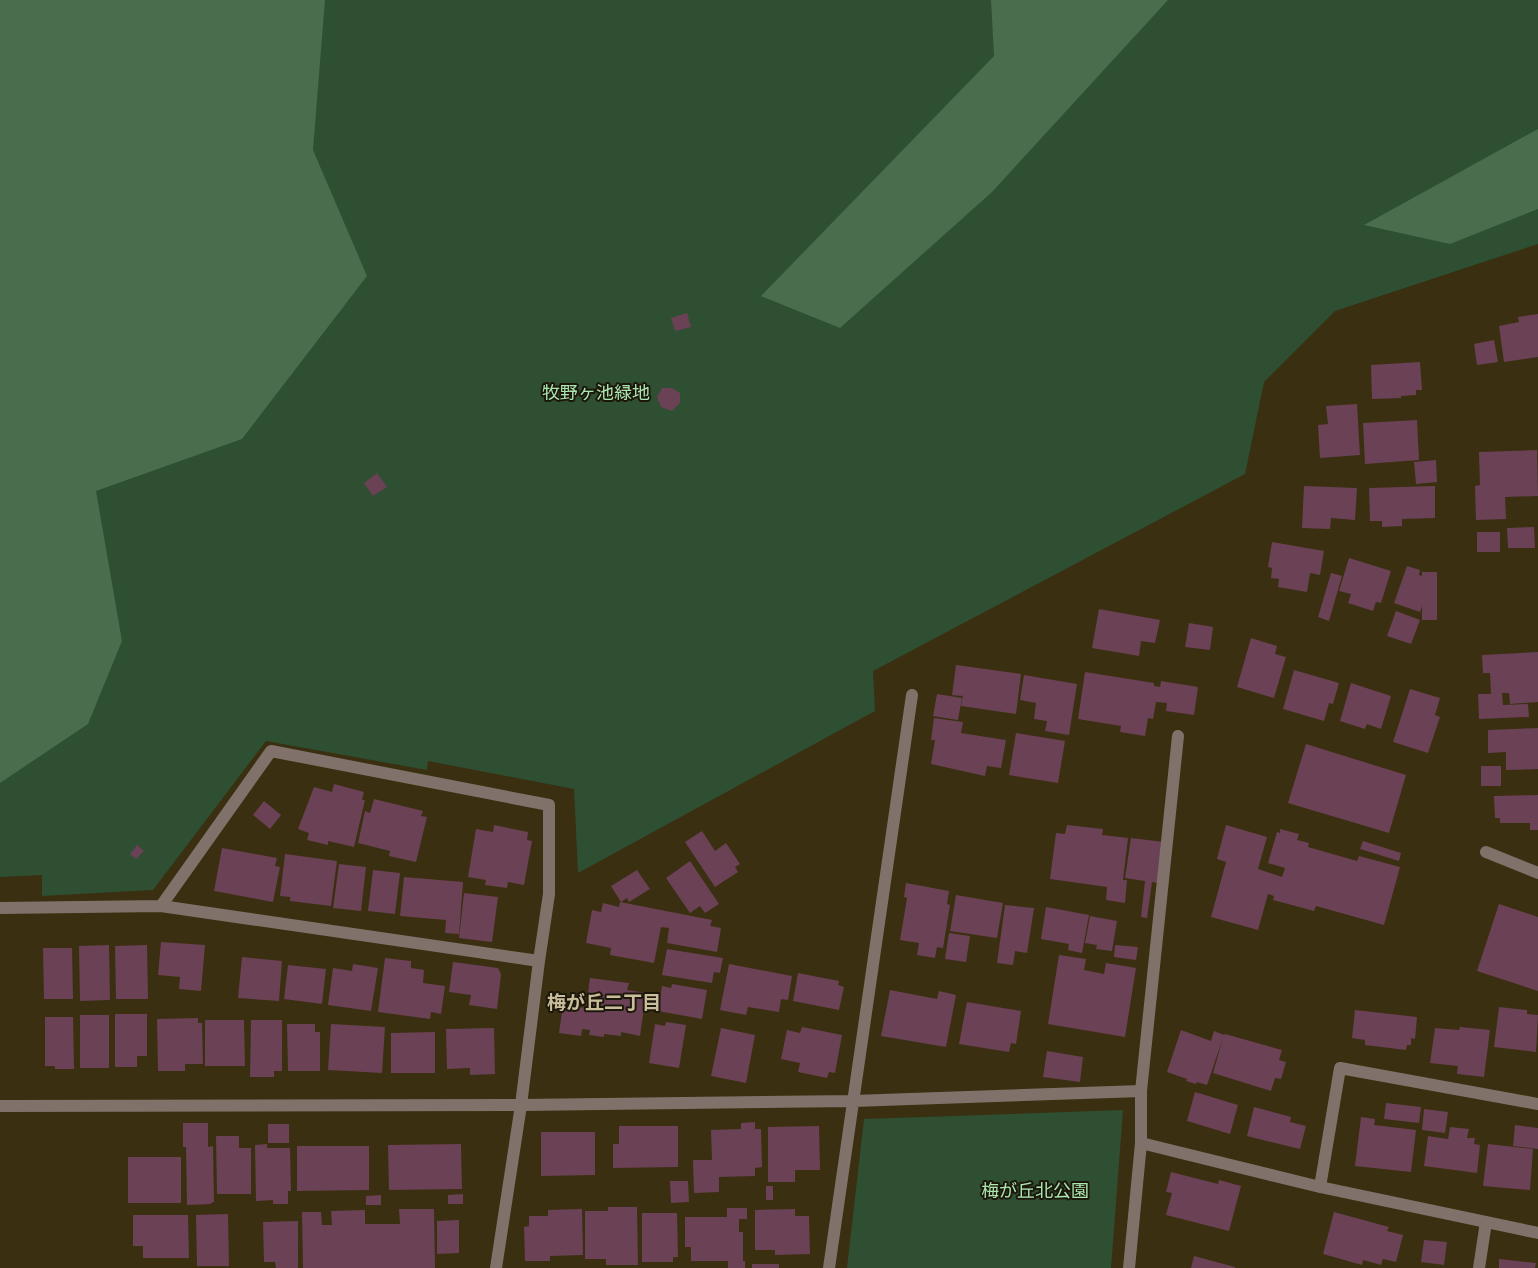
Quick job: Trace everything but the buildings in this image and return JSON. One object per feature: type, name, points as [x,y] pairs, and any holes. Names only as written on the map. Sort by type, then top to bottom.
[{"type":"street","points":[[829,1268],[912,695]]},
{"type":"street","points":[[1129,1268],[1141,1143],[1142,1091],[1178,736]]},
{"type":"street","points":[[161,906],[271,750],[550,805],[550,894],[538,961],[521,1105],[496,1268]]},
{"type":"street","points":[[1486,852],[1538,873]]},
{"type":"street","points":[[0,908],[161,906],[538,961]]},
{"type":"street","points":[[1320,1187],[1340,1068],[1538,1104]]},
{"type":"street","points":[[0,1106],[521,1105],[854,1101],[1142,1091]]},
{"type":"street","points":[[1141,1143],[1320,1187],[1538,1233]]},
{"type":"street","points":[[1479,1268],[1486,1222]]},
{"type":"green space","name":"牧野ヶ池緑地","points":[[0,0],[1538,0],[1538,244],[1335,311],[1264,382],[1245,474],[873,671],[875,711],[578,873],[574,789],[428,761],[427,770],[266,741],[153,890],[42,896],[42,875],[0,877]]},
{"type":"green space","points":[[0,0],[325,0],[313,150],[367,276],[242,439],[96,491],[122,641],[88,724],[0,783]]},
{"type":"green space","points":[[991,0],[1168,0],[992,192],[840,328],[761,296],[994,56]]},
{"type":"green space","points":[[1538,129],[1538,209],[1450,244],[1364,225]]},
{"type":"green space","name":"梅が丘北公園","points":[[1123,1110],[1111,1268],[847,1268],[864,1119]]},
{"type":"district","name":"梅が丘二丁目","points":[[604,1002]]}]
